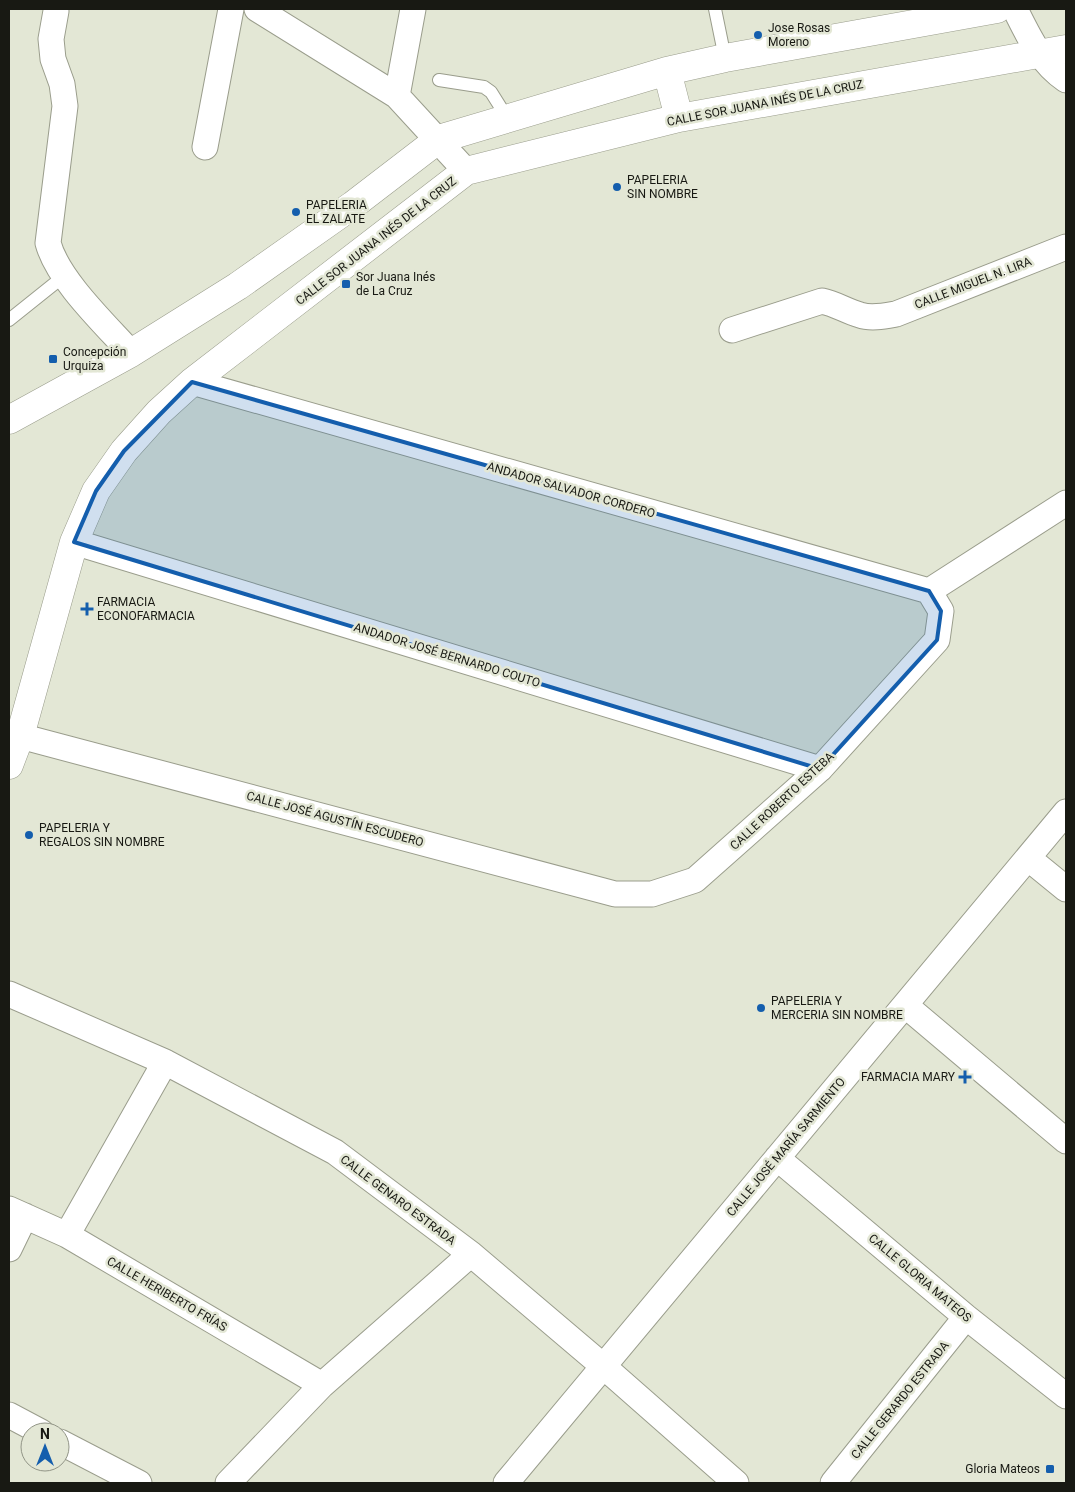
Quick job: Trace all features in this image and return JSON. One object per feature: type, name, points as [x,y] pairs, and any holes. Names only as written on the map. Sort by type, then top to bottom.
[{"type":"street","points":[[205,147],[231,9]]},
{"type":"street","points":[[256,9],[397,96],[439,139],[466,171]]},
{"type":"street","points":[[397,96],[413,9]]},
{"type":"street","points":[[9,420],[131,353],[246,281],[353,205],[439,139],[667,71],[725,58],[996,9]]},
{"type":"street","points":[[1015,9],[1038,54],[1051,70],[1066,80]]},
{"type":"street","points":[[56,11],[51,39],[53,59],[62,84],[65,106],[48,243],[52,257],[64,276],[131,353]]},
{"type":"street","name":"CALLE SOR JUANA INÉS DE LA CRUZ","points":[[9,765],[20,736],[74,542],[96,491],[124,451],[159,412],[192,382],[466,171],[680,118],[1066,49]]},
{"type":"street","points":[[667,71],[680,118]]},
{"type":"street","name":"CALLE MIGUEL N. LIRA","points":[[732,330],[822,301],[836,304],[860,316],[879,317],[896,314],[1066,247]]},
{"type":"street","name":"ANDADOR SALVADOR CORDERO","points":[[192,382],[935,601]]},
{"type":"street","points":[[935,601],[1066,503]]},
{"type":"street","name":"ANDADOR JOSÉ BERNARDO COUTO","points":[[74,542],[820,769]]},
{"type":"street","name":"CALLE ROBERTO ESTEBA","points":[[652,894],[695,880],[820,769],[937,640],[935,601]]},
{"type":"street","name":"CALLE JOSÉ AGUSTÍN ESCUDERO","points":[[20,736],[615,894],[652,894]]},
{"type":"street","name":"CALLE JOSÉ MARÍA SARMIENTO","points":[[506,1483],[1066,812]]},
{"type":"street","points":[[1028,858],[1066,889]]},
{"type":"street","name":"CALLE GENARO ESTRADA","points":[[9,994],[165,1062],[335,1152],[471,1254],[603,1366],[736,1483]]},
{"type":"street","points":[[905,1005],[1066,1141]]},
{"type":"street","points":[[67,1236],[165,1062]]},
{"type":"street","name":"CALLE GLORIA MATEOS","points":[[777,1158],[966,1317],[1066,1396]]},
{"type":"street","points":[[9,1249],[17,1213]]},
{"type":"street","name":"CALLE HERIBERTO FRÍAS","points":[[17,1213],[67,1236],[322,1386]]},
{"type":"street","points":[[228,1483],[322,1386],[471,1254]]},
{"type":"street","name":"CALLE GERARDO ESTRADA","points":[[833,1483],[966,1317]]},
{"type":"street","points":[[9,1415],[22,1422]]},
{"type":"street","points":[[70,1447],[139,1483]]},
{"type":"lane","points":[[715,9],[725,58]]},
{"type":"lane","points":[[439,80],[484,88],[491,92],[508,119]]},
{"type":"lane","points":[[9,320],[64,276]]},
{"type":"highlighted area","points":[[192,382],[929,591],[941,611],[937,640],[820,769],[74,542],[96,491],[124,451]]},
{"type":"place","name":"Jose Rosas Moreno","points":[[758,35]]},
{"type":"place","name":"PAPELERIA SIN NOMBRE","points":[[617,187]]},
{"type":"place","name":"PAPELERIA EL ZALATE","points":[[296,212]]},
{"type":"place","name":"Sor Juana Inés de La Cruz","points":[[346,284]]},
{"type":"place","name":"Concepción Urquiza","points":[[53,359]]},
{"type":"place","name":"FARMACIA ECONOFARMACIA","points":[[87,609]]},
{"type":"place","name":"PAPELERIA Y REGALOS SIN NOMBRE","points":[[29,835]]},
{"type":"place","name":"PAPELERIA Y MERCERIA SIN NOMBRE","points":[[761,1008]]},
{"type":"place","name":"FARMACIA MARY","points":[[965,1077]]},
{"type":"place","name":"Gloria Mateos","points":[[1050,1469]]}]
